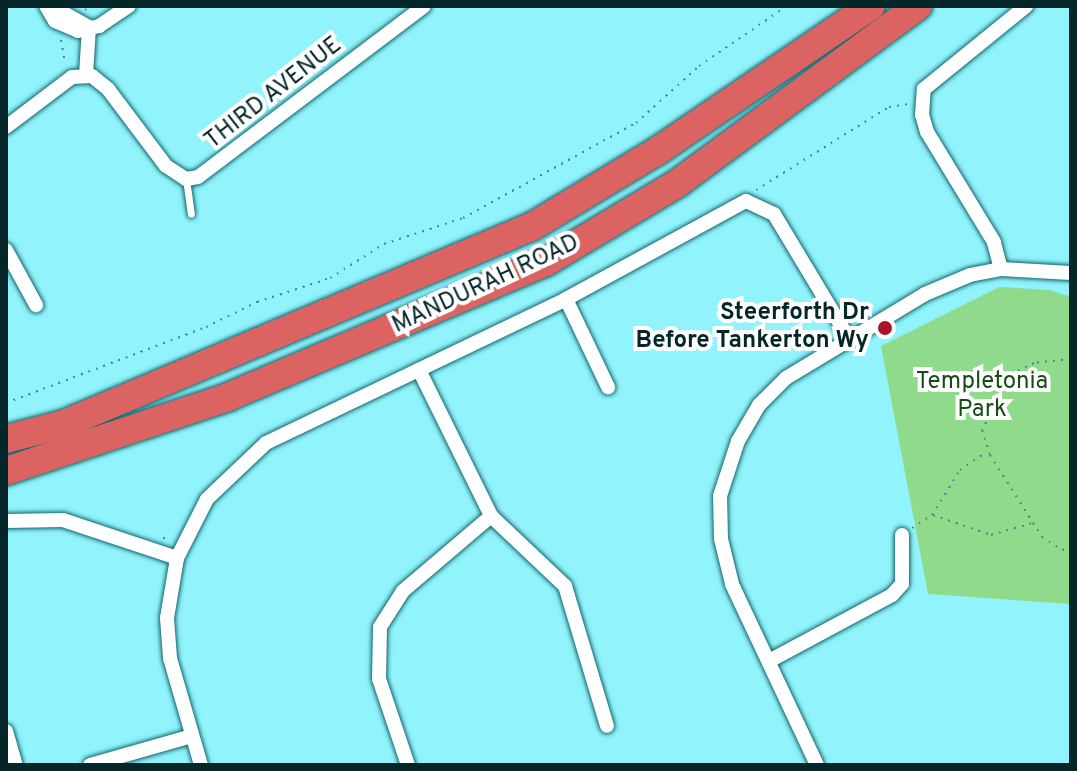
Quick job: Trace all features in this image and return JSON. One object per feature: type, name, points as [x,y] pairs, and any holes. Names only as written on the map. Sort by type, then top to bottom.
[{"type":"highway","name":"MANDURAH ROAD","points":[[6,439],[64,424],[533,226],[659,150],[871,6]]},
{"type":"highway","name":"MANDURAH ROAD","points":[[6,471],[228,397],[546,262],[678,183],[918,6]]},
{"type":"street","points":[[48,6],[89,27]]},
{"type":"street","points":[[89,27],[129,6]]},
{"type":"street","name":"THIRD AVENUE","points":[[186,179],[207,173],[424,6]]},
{"type":"street","points":[[1001,269],[994,242],[927,132],[924,89],[1026,6]]},
{"type":"street","points":[[86,75],[89,27]]},
{"type":"street","points":[[86,75],[108,89],[166,166],[186,179]]},
{"type":"street","points":[[6,127],[63,84],[86,75]]},
{"type":"street","points":[[201,765],[170,658],[167,618],[170,556],[207,499],[239,463],[266,443],[566,299],[746,201],[774,214],[848,337]]},
{"type":"street","points":[[6,250],[36,305]]},
{"type":"street","points":[[817,765],[732,584],[721,539],[724,477],[759,405],[786,378],[848,337],[950,282],[1001,269],[1071,273]]},
{"type":"street","points":[[566,299],[608,387]]},
{"type":"street","points":[[419,370],[491,516],[565,586],[607,726]]},
{"type":"street","points":[[408,765],[379,679],[380,627],[403,591],[491,516]]},
{"type":"street","points":[[6,521],[63,520],[170,556]]},
{"type":"street","points":[[769,661],[892,595],[902,584],[902,535]]},
{"type":"street","points":[[6,731],[16,765]]},
{"type":"street","points":[[90,765],[192,736]]},
{"type":"lane","points":[[186,179],[191,214]]},
{"type":"path","points":[[6,403],[206,327],[257,302],[330,278],[384,244],[463,218],[636,123],[699,66],[787,6]]},
{"type":"path","points":[[57,34],[66,49],[67,61],[57,73],[63,84]]},
{"type":"path","points":[[745,191],[756,190],[889,107],[923,102]]},
{"type":"path","points":[[1071,350],[1070,358],[1034,363],[1013,373],[985,419],[982,437],[1049,544],[1062,550],[1071,547]]},
{"type":"path","points":[[902,535],[932,515],[943,489],[960,470],[988,451]]},
{"type":"path","points":[[932,515],[991,535],[1018,531],[1033,522]]},
{"type":"path","points":[[170,556],[170,539],[177,538]]},
{"type":"green space","name":"Templetonia Park","points":[[999,287],[1050,290],[1071,297],[1071,604],[928,594],[881,346]]},
{"type":"place","name":"Steerforth Dr Before Tankerton Wy","points":[[885,328]]}]
